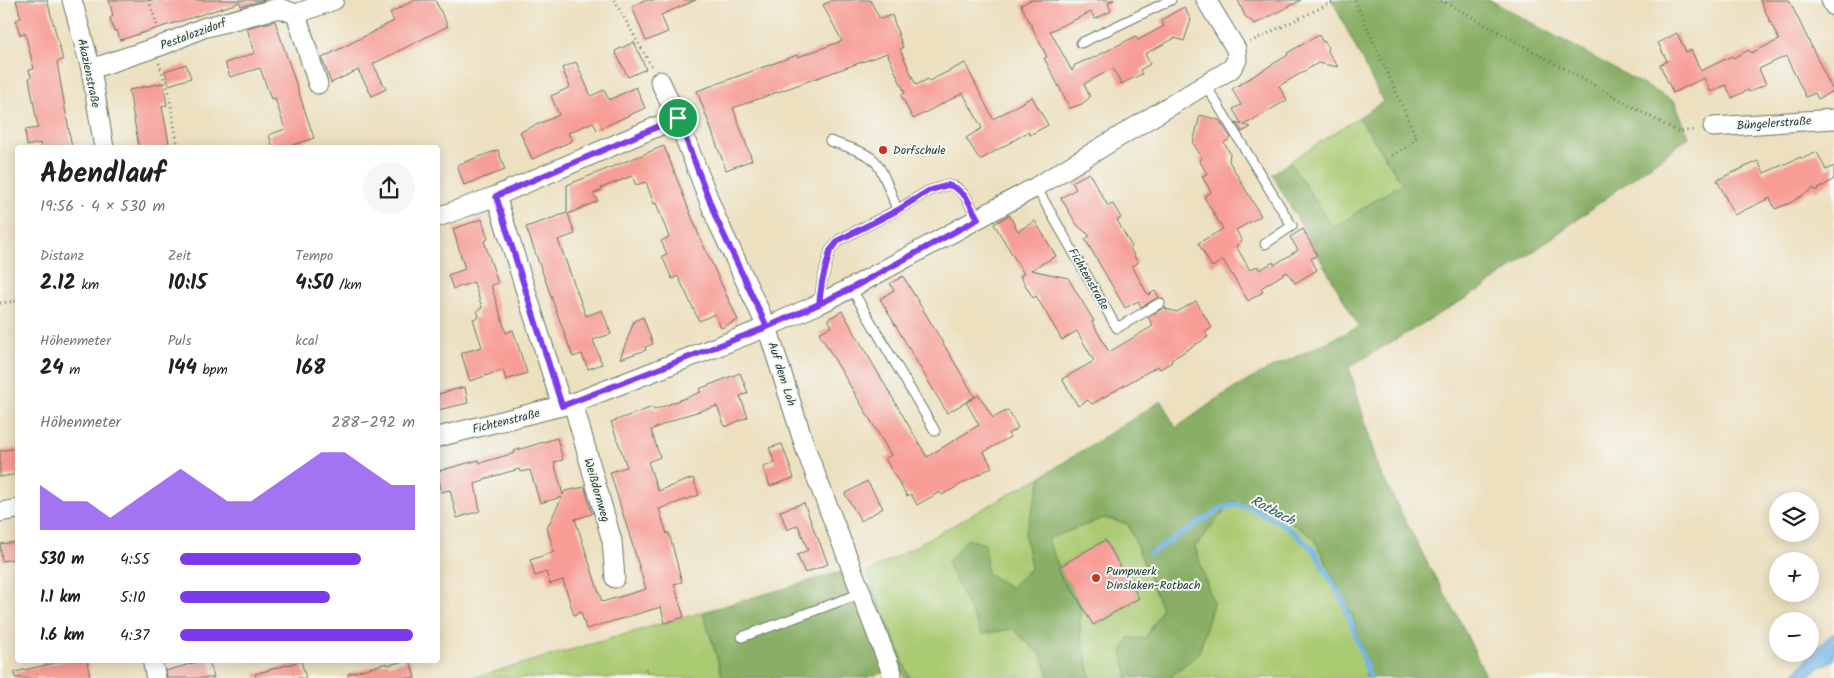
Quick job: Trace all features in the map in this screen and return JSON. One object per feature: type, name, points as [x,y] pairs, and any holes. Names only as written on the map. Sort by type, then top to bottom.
[{"type":"street","name":"Akazienstraße","points":[[72,0],[90,69],[103,145]]},
{"type":"street","name":"Pestalozzidorf","points":[[90,69],[158,47],[203,28],[279,8],[296,14],[335,0]]},
{"type":"street","points":[[1206,0],[1236,49]]},
{"type":"street","points":[[1831,0],[1834,6]]},
{"type":"street","points":[[296,14],[318,84]]},
{"type":"street","name":"Fichtenstraße","points":[[440,437],[567,405],[767,327],[852,288],[1036,187],[1231,69],[1237,60],[1236,49]]},
{"type":"street","name":"Auf dem Loh","points":[[660,80],[678,118],[716,218],[767,327],[806,450],[892,672]]},
{"type":"street","points":[[440,216],[496,196],[678,118]]},
{"type":"street","name":"Büngelerstraße","points":[[1713,127],[1834,120]]},
{"type":"street","name":"Weißdornweg","points":[[496,196],[612,541],[615,578]]},
{"type":"street","points":[[0,512],[15,510]]},
{"type":"street","points":[[153,663],[156,678]]},
{"type":"lane","points":[[1081,44],[1170,0]]},
{"type":"lane","points":[[1205,84],[1292,226],[1265,244]]},
{"type":"lane","points":[[830,141],[874,160],[890,189],[898,210]]},
{"type":"lane","points":[[819,304],[822,282],[830,251],[839,240],[898,210],[928,191],[948,185],[956,188],[966,197],[978,219]]},
{"type":"lane","name":"Fichtenstraße","points":[[1036,187],[1117,328],[1160,303]]},
{"type":"lane","points":[[852,288],[935,431]]},
{"type":"lane","points":[[742,637],[862,593]]},
{"type":"path","points":[[149,0],[169,93],[178,145]]},
{"type":"path","points":[[614,0],[660,80]]},
{"type":"path","points":[[1236,49],[1337,0]]},
{"type":"path","points":[[1355,0],[1416,137],[1408,147],[1390,156]]},
{"type":"path","points":[[1441,0],[1678,132],[1713,127]]},
{"type":"path","points":[[0,302],[15,301]]},
{"type":"path","points":[[646,668],[649,678]]},
{"type":"green space","points":[[1332,0],[1490,0],[1675,102],[1689,137],[1488,285],[1349,367],[1379,470],[1458,617],[1487,678],[1365,678],[1366,672],[1353,617],[1314,538],[1276,512],[1232,501],[1195,547],[1213,603],[1199,653],[1169,678],[1128,678],[1122,651],[1129,638],[1146,638],[1162,609],[1128,524],[1104,518],[1047,539],[1059,567],[1080,602],[1080,633],[1091,678],[1050,678],[1041,655],[1013,629],[982,634],[947,563],[967,539],[985,544],[987,573],[1010,587],[1031,568],[1025,534],[1042,476],[1161,401],[1176,428],[1221,396],[1265,371],[1359,327],[1272,174],[1290,162],[1333,228],[1402,183],[1359,117],[1383,102]]},
{"type":"green space","points":[[1359,117],[1402,183],[1333,228],[1289,162]]},
{"type":"green space","points":[[1042,476],[1025,534],[1031,568],[1010,587],[986,573],[967,539],[1013,629],[1041,655],[1050,678],[910,678],[867,573]]},
{"type":"green space","points":[[1232,501],[1276,512],[1314,538],[1353,617],[1366,673],[1365,678],[1169,678],[1199,653],[1213,603],[1195,547]]},
{"type":"green space","points":[[1104,518],[1128,524],[1162,609],[1146,638],[1122,651],[1128,678],[1091,678],[1080,633],[1080,602],[1094,625],[1139,598],[1105,540],[1059,567],[1047,539]]},
{"type":"green space","points":[[844,571],[849,589],[872,586],[910,678],[904,678],[900,668],[865,678],[723,678],[703,612]]},
{"type":"green space","points":[[703,612],[723,678],[472,678]]},
{"type":"water","points":[[1834,633],[1834,660],[1805,678],[1789,678],[1804,662],[1819,662],[1819,646]]},
{"type":"building","points":[[16,0],[47,0],[63,60],[57,62],[71,145],[40,145],[40,143],[27,145],[25,130],[38,128],[29,78],[31,77],[29,70],[34,69],[25,33],[20,35],[16,20],[21,18]]},
{"type":"building","points":[[109,0],[237,0],[238,3],[120,40],[117,30],[114,31],[110,18],[113,16]]},
{"type":"building","points":[[239,0],[265,0],[241,6]]},
{"type":"building","points":[[415,0],[435,0],[448,26],[373,64],[386,89],[372,96],[358,70],[331,83],[322,58],[394,21],[390,13]]},
{"type":"building","points":[[644,0],[696,0],[661,15],[668,32],[646,41],[632,7]]},
{"type":"building","points":[[833,0],[870,0],[880,19],[892,15],[903,48],[900,49],[916,85],[928,79],[929,81],[965,63],[993,119],[1032,97],[1048,125],[1030,135],[1028,132],[980,160],[966,138],[982,128],[963,93],[913,119],[901,95],[905,93],[887,53],[733,108],[752,160],[726,170],[697,91],[842,41],[823,5]]},
{"type":"building","points":[[1031,0],[1114,0],[1108,3],[1111,11],[1095,19],[1091,12],[1050,31],[1072,71],[1075,65],[1136,36],[1138,40],[1164,26],[1161,20],[1184,7],[1191,20],[1184,41],[1175,38],[1145,54],[1150,64],[1140,70],[1142,74],[1121,84],[1113,68],[1084,84],[1090,97],[1082,104],[1070,108],[1044,58],[1047,57],[1021,5]]},
{"type":"building","points":[[1238,0],[1301,0],[1255,24],[1245,16]]},
{"type":"building","points":[[1760,0],[1789,0],[1833,91],[1818,99],[1815,93],[1806,97],[1786,56],[1759,69],[1766,84],[1732,98],[1726,85],[1711,92],[1704,78],[1673,93],[1660,65],[1667,61],[1658,43],[1677,33],[1686,52],[1691,50],[1701,71],[1732,56],[1733,58],[1749,50],[1751,53],[1779,40]]},
{"type":"building","points":[[275,21],[314,138],[293,145],[272,145],[269,135],[285,129],[275,98],[271,99],[260,68],[230,77],[225,63],[255,53],[247,28]]},
{"type":"building","points":[[1319,35],[1328,47],[1327,50],[1338,67],[1318,63],[1279,86],[1287,100],[1244,125],[1251,127],[1242,132],[1236,123],[1242,125],[1233,109],[1241,105],[1232,89],[1288,55],[1287,53]]},
{"type":"building","points":[[634,42],[646,69],[628,77],[615,51]]},
{"type":"building","points":[[576,62],[591,96],[604,90],[609,100],[636,87],[645,108],[597,130],[593,122],[568,133],[572,141],[532,159],[520,132],[559,115],[551,96],[570,87],[562,68]]},
{"type":"building","points":[[186,64],[191,78],[169,85],[165,71]]},
{"type":"building","points":[[163,83],[167,105],[162,106],[169,145],[138,145],[129,90]]},
{"type":"building","points":[[1200,115],[1219,120],[1231,138],[1224,143],[1230,153],[1229,161],[1261,216],[1236,230],[1242,241],[1236,246],[1250,270],[1257,266],[1260,270],[1273,262],[1274,265],[1298,250],[1290,237],[1303,229],[1317,255],[1311,259],[1317,270],[1295,283],[1287,272],[1261,288],[1263,292],[1248,301],[1223,260],[1212,267],[1198,243],[1223,229],[1204,197],[1211,192],[1202,176],[1207,174],[1199,160],[1202,158],[1193,143]]},
{"type":"building","points":[[664,146],[700,238],[738,320],[721,328],[715,314],[699,321],[678,276],[672,279],[662,256],[667,254],[661,241],[669,237],[656,203],[654,204],[646,182],[636,185],[632,176],[601,188],[602,190],[593,194],[598,201],[568,214],[575,234],[558,240],[586,316],[602,310],[611,334],[593,340],[602,364],[588,369],[582,354],[573,357],[526,227],[567,213],[567,185]]},
{"type":"building","points":[[498,150],[505,170],[464,185],[457,165]]},
{"type":"building","points":[[1817,152],[1826,170],[1834,166],[1834,179],[1815,191],[1814,188],[1790,203],[1775,209],[1770,198],[1734,215],[1717,180],[1758,161],[1764,173]]},
{"type":"building","points":[[1089,173],[1108,206],[1113,204],[1121,218],[1117,220],[1132,247],[1130,248],[1138,263],[1132,266],[1148,295],[1155,291],[1159,297],[1141,307],[1138,301],[1125,308],[1085,239],[1090,236],[1077,225],[1061,198],[1076,189],[1072,182]]},
{"type":"building","points":[[1009,215],[1018,231],[1035,221],[1056,256],[1031,270],[1068,278],[1094,321],[1092,322],[1109,352],[1153,326],[1148,317],[1165,307],[1177,312],[1196,301],[1212,328],[1205,332],[1208,337],[1160,369],[1158,366],[1092,404],[1088,400],[1078,406],[1062,379],[1094,361],[1077,331],[1062,340],[1036,296],[1033,298],[1020,276],[1024,274],[994,224]]},
{"type":"building","points":[[482,219],[488,239],[484,241],[498,283],[491,285],[506,333],[513,330],[527,373],[506,380],[503,370],[470,381],[461,353],[482,347],[473,319],[479,317],[477,310],[482,308],[474,282],[453,289],[448,275],[465,269],[453,229]]},
{"type":"building","points":[[903,276],[975,397],[947,413],[880,299],[894,290],[890,284]]},
{"type":"building","points":[[842,311],[927,457],[979,425],[966,402],[979,395],[993,418],[1008,410],[1018,428],[1008,434],[1010,437],[984,452],[992,467],[942,495],[940,492],[917,505],[911,494],[907,496],[885,459],[891,455],[819,333],[832,326],[828,319]]},
{"type":"building","points":[[643,317],[653,344],[645,347],[646,350],[620,359],[634,321]]},
{"type":"building","points":[[740,373],[748,393],[740,396],[748,417],[725,427],[717,406],[683,416],[651,430],[660,457],[648,462],[658,491],[693,478],[699,495],[659,509],[667,534],[669,533],[682,582],[674,584],[684,617],[665,623],[661,607],[586,629],[581,612],[574,615],[563,580],[550,584],[546,572],[535,576],[530,560],[554,552],[547,528],[562,497],[540,503],[530,470],[520,472],[519,469],[484,479],[484,481],[475,484],[480,511],[457,518],[450,490],[441,492],[440,470],[479,460],[480,463],[557,438],[563,460],[554,462],[563,495],[565,491],[585,487],[592,514],[575,519],[602,602],[646,589],[610,472],[627,467],[611,422],[653,407],[654,410],[701,392],[699,389]]},
{"type":"building","points":[[465,387],[468,403],[440,410],[440,393]]},
{"type":"building","points":[[782,444],[794,478],[770,486],[763,467],[775,463],[769,448]]},
{"type":"building","points":[[15,448],[15,474],[0,477],[0,451]]},
{"type":"building","points":[[867,481],[883,508],[861,521],[845,494]]},
{"type":"building","points":[[804,503],[828,564],[805,573],[797,555],[808,550],[798,525],[787,530],[780,511]]},
{"type":"building","name":"Pumpwerk Dinslaken-Rotbach","points":[[1105,540],[1139,598],[1093,625],[1059,567]]},
{"type":"building","points":[[15,542],[15,559],[2,561],[0,544]]},
{"type":"building","points":[[55,663],[88,663],[90,678],[15,678],[15,672]]},
{"type":"building","points":[[194,663],[210,663],[214,678],[167,678],[166,671]]},
{"type":"building","points":[[294,663],[302,663],[306,678],[256,678],[255,674]]},
{"type":"building","points":[[387,663],[388,665],[411,663],[415,678],[348,678],[348,674]]},
{"type":"waterway","name":"Rotbach","points":[[1150,554],[1222,508],[1238,504],[1255,510],[1286,526],[1314,550],[1344,603],[1370,678]]},
{"type":"place","name":"Dorfschule","points":[[883,150]]},
{"type":"place","name":"Pumpwerk Dinslaken-Rotbach","points":[[1096,578]]},
{"type":"route","points":[[678,118],[496,196],[562,406],[767,327],[819,304],[978,219],[966,197],[956,188],[948,185],[928,191],[898,210],[839,240],[830,251],[822,282],[819,304],[767,327],[716,218],[678,118]]}]
